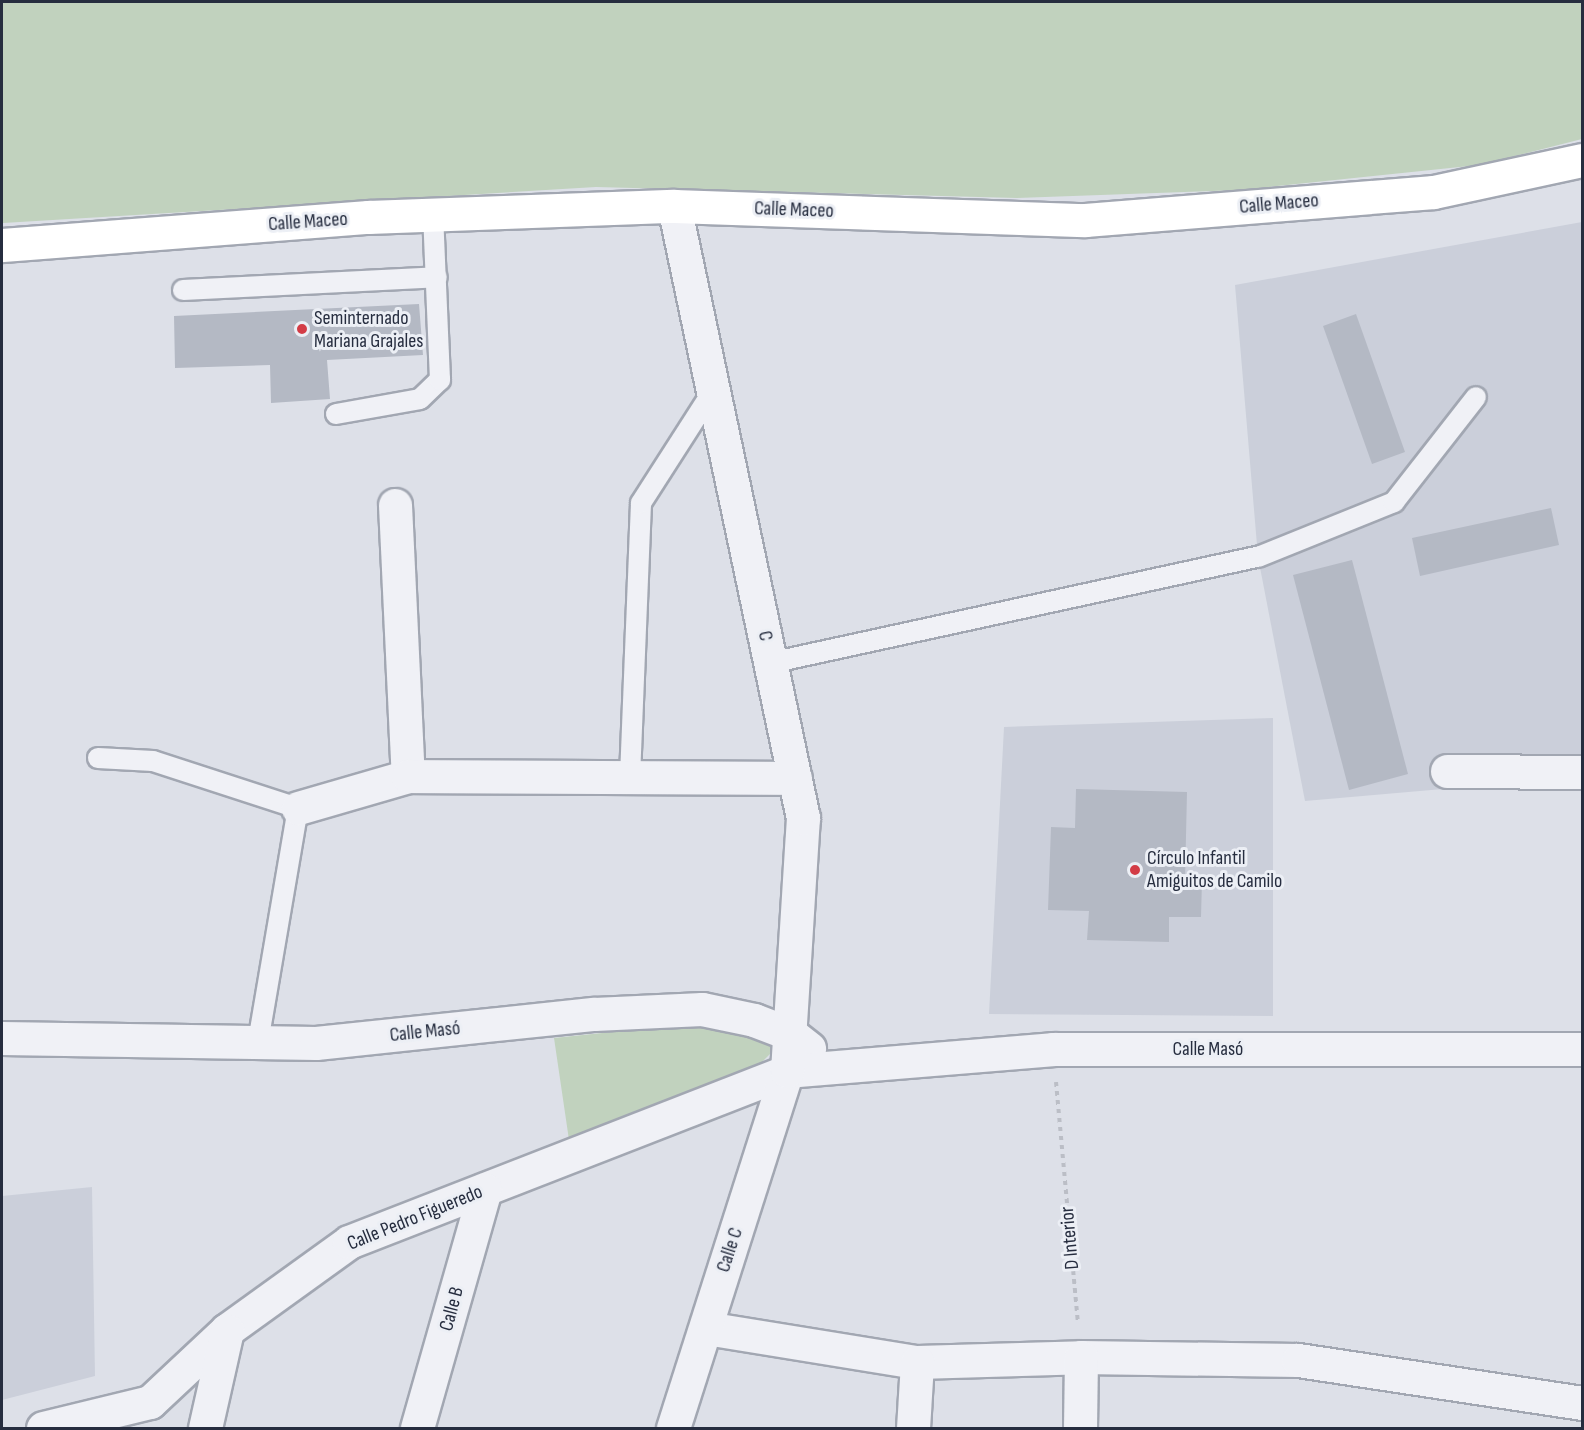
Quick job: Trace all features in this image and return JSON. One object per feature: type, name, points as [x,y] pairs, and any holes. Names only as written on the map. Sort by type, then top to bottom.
[{"type":"street","name":"Calle Maceo","points":[[2,245],[433,215],[674,206],[1085,220],[1434,192],[1582,160]]},
{"type":"street","name":"C","points":[[674,206],[803,818],[787,1071]]},
{"type":"street","points":[[395,505],[408,776]]},
{"type":"street","points":[[1446,771],[1582,772]]},
{"type":"street","points":[[298,808],[408,776],[795,778]]},
{"type":"street","name":"Calle Masó","points":[[2,1038],[316,1043],[594,1014],[702,1009],[791,1034],[834,1067]]},
{"type":"street","name":"Calle Masó","points":[[787,1071],[1053,1049],[1582,1049]]},
{"type":"street","name":"Calle Pedro Figueredo","points":[[43,1428],[150,1402],[227,1330],[349,1242],[787,1071]]},
{"type":"street","name":"Calle C","points":[[673,1428],[787,1071]]},
{"type":"street","name":"Calle B","points":[[417,1428],[485,1189]]},
{"type":"street","points":[[705,1328],[917,1362],[1081,1357],[1299,1359],[1582,1403]]},
{"type":"street","points":[[205,1428],[227,1330]]},
{"type":"street","points":[[1080,1428],[1081,1357]]},
{"type":"street","points":[[913,1428],[917,1362]]},
{"type":"lane","points":[[336,414],[420,399],[440,380],[433,215]]},
{"type":"lane","points":[[183,290],[437,277]]},
{"type":"lane","points":[[630,777],[641,503],[713,391]]},
{"type":"lane","points":[[770,663],[1258,557],[1394,502],[1476,398]]},
{"type":"lane","points":[[98,758],[153,761],[298,808],[258,1042]]},
{"type":"path","name":"D Interior","points":[[1053,1049],[1081,1357]]},
{"type":"shaded area","points":[[1582,222],[1582,777],[1305,801],[1258,557],[1235,285]]},
{"type":"shaded area","name":"Círculo Infantil Amiguitos de Camilo","points":[[1273,718],[1273,1016],[989,1014],[1004,727]]},
{"type":"shaded area","points":[[92,1187],[95,1376],[2,1400],[2,1196]]},
{"type":"green space","points":[[2,2],[1582,2],[1582,139],[1479,165],[1240,190],[1017,198],[596,187],[3,223]]},
{"type":"green space","points":[[699,1023],[741,1028],[776,1048],[751,1073],[569,1140],[554,1038]]},
{"type":"building","points":[[419,304],[423,355],[327,360],[330,399],[271,403],[270,365],[175,368],[174,316]]},
{"type":"building","points":[[1356,314],[1405,452],[1372,464],[1323,326]]},
{"type":"building","points":[[1551,508],[1559,545],[1420,576],[1412,538]]},
{"type":"building","points":[[1352,560],[1408,774],[1349,790],[1293,575]]},
{"type":"building","points":[[1076,789],[1187,792],[1185,880],[1202,880],[1201,917],[1169,917],[1169,942],[1087,940],[1089,911],[1048,910],[1051,827],[1075,828]]},
{"type":"place","name":"Seminternado Mariana Grajales","points":[[302,329]]},
{"type":"place","name":"Círculo Infantil Amiguitos de Camilo","points":[[1135,870]]}]
